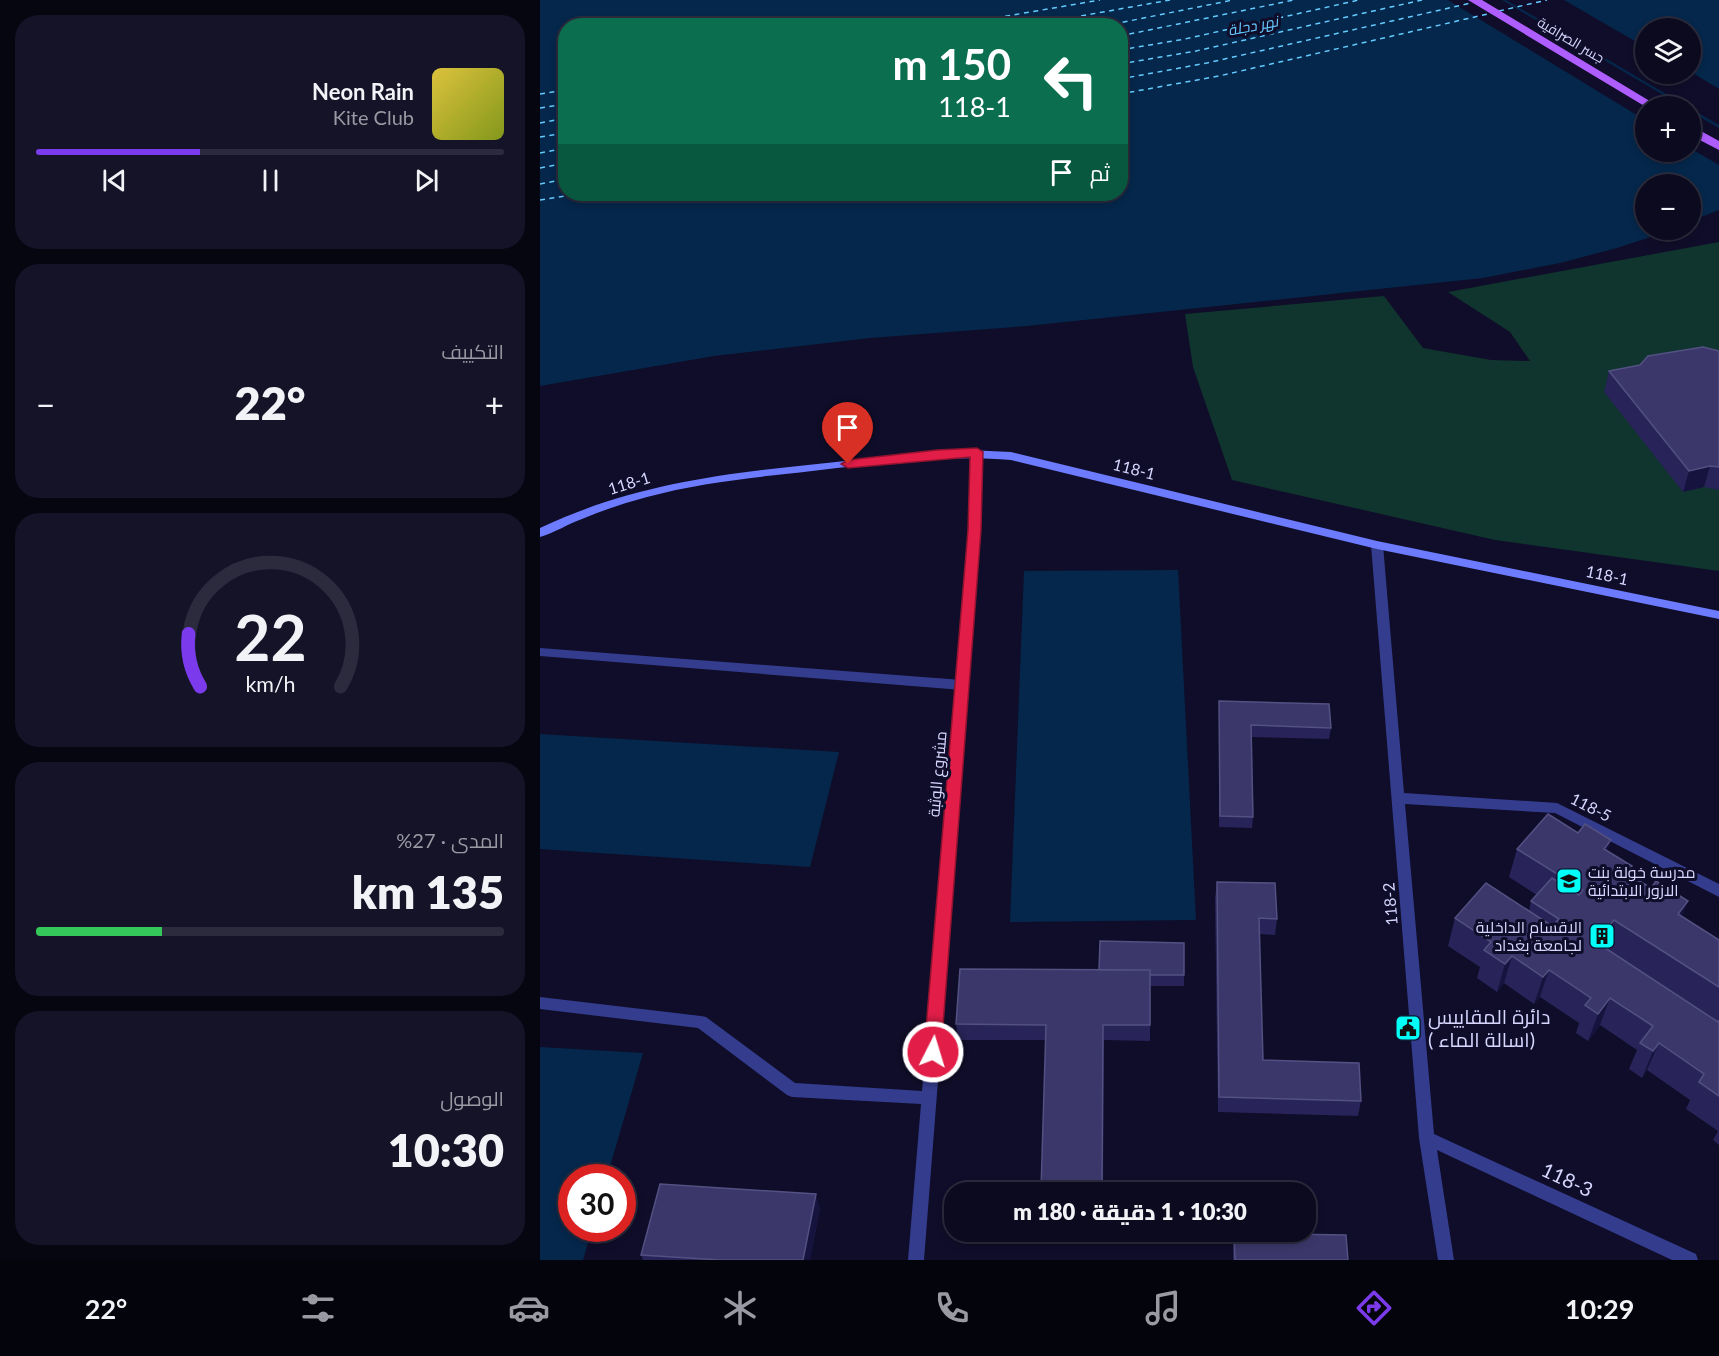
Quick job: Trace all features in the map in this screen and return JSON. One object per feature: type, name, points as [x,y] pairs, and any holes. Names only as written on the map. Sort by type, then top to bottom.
[{"type":"main road","name":"جسر الصرافية","points":[[1474,0],[1635,96]]},
{"type":"main road","points":[[1701,135],[1719,146]]},
{"type":"street","name":"118-1","points":[[540,533],[562,522],[645,494],[714,479],[937,454],[977,452],[1011,456],[1377,545],[1719,615]]},
{"type":"street","name":"مشروع الوثبة","points":[[916,1260],[975,530],[977,452]]},
{"type":"street","name":"118-2","points":[[1377,545],[1427,1138],[1446,1260]]},
{"type":"street","points":[[540,652],[963,685]]},
{"type":"street","name":"118-5","points":[[1399,798],[1557,808],[1719,891]]},
{"type":"street","points":[[540,1003],[701,1022],[792,1090],[929,1098]]},
{"type":"street","name":"118-3","points":[[1427,1138],[1690,1260]]},
{"type":"green space","points":[[1719,242],[1719,571],[1495,540],[1232,480],[1193,367],[1185,314],[1384,296],[1423,348],[1491,360],[1530,361],[1510,332],[1448,292]]},
{"type":"water","name":"نهر دجلة","points":[[540,0],[1719,0],[1719,210],[1701,217],[1701,174],[1635,174],[1635,240],[1641,240],[1560,263],[1483,278],[1027,326],[870,338],[714,356],[540,386]]},
{"type":"water","points":[[1178,570],[1196,920],[1010,922],[1024,571]]},
{"type":"water","points":[[540,734],[839,752],[810,867],[540,849]]},
{"type":"water","points":[[540,1047],[643,1053],[611,1164],[558,1164],[558,1242],[588,1242],[583,1260],[540,1260]]},
{"type":"pier","points":[[1448,0],[1502,0],[1635,78],[1635,84],[1645,84],[1665,96],[1635,96],[1635,114]]},
{"type":"pier","points":[[1506,0],[1564,0],[1635,41],[1635,76]]},
{"type":"pier","points":[[1701,78],[1719,89],[1719,125],[1701,114],[1701,96],[1670,96],[1649,84],[1701,84]]},
{"type":"pier","points":[[1701,118],[1719,128],[1719,165],[1701,154]]},
{"type":"building","points":[[1703,347],[1719,351],[1719,467],[1710,466],[1689,471],[1609,371],[1640,365],[1648,356]]},
{"type":"building","points":[[1219,701],[1329,704],[1331,728],[1251,725],[1253,817],[1220,816]]},
{"type":"building","points":[[1548,814],[1578,833],[1585,824],[1611,840],[1604,849],[1632,866],[1626,873],[1651,888],[1656,881],[1688,901],[1678,914],[1719,940],[1719,987],[1614,920],[1596,942],[1718,1022],[1719,1020],[1719,1096],[1699,1082],[1704,1074],[1659,1043],[1653,1051],[1640,1043],[1653,1026],[1610,998],[1598,1014],[1585,1005],[1591,998],[1549,970],[1543,977],[1512,956],[1505,964],[1484,950],[1491,942],[1455,918],[1486,883],[1552,926],[1559,919],[1531,901],[1552,878],[1579,895],[1583,890],[1517,849]]},
{"type":"building","points":[[1217,882],[1275,883],[1277,919],[1259,918],[1263,1060],[1359,1063],[1361,1101],[1219,1097]]},
{"type":"building","points":[[1100,941],[1184,943],[1184,975],[1150,975],[1150,970],[1099,970]]},
{"type":"building","points":[[960,969],[1150,970],[1150,1025],[1103,1025],[1102,1182],[1041,1182],[1046,1025],[956,1024]]},
{"type":"building","points":[[660,1184],[816,1194],[803,1260],[720,1260],[641,1255]]},
{"type":"building","points":[[1316,1234],[1346,1235],[1348,1260],[1235,1260],[1234,1242],[1316,1242]]},
{"type":"ferry route","points":[[995,18],[1100,0]]},
{"type":"ferry route","points":[[1070,18],[1170,0]]},
{"type":"ferry route","points":[[1128,21],[1233,0]]},
{"type":"ferry route","points":[[1128,34],[1294,0]]},
{"type":"ferry route","points":[[1128,49],[1185,39],[1359,0]]},
{"type":"ferry route","points":[[1128,63],[1196,51],[1422,0]]},
{"type":"ferry route","points":[[1499,11],[1547,0]]},
{"type":"ferry route","points":[[1128,78],[1207,63],[1471,3]]},
{"type":"ferry route","points":[[1128,93],[1219,76],[1492,13]]},
{"type":"ferry route","points":[[540,94],[558,91]]},
{"type":"ferry route","points":[[540,108],[558,105]]},
{"type":"ferry route","points":[[540,123],[558,120]]},
{"type":"ferry route","points":[[540,137],[558,134]]},
{"type":"ferry route","points":[[540,153],[558,150]]},
{"type":"ferry route","points":[[540,168],[558,165]]},
{"type":"ferry route","points":[[540,184],[558,181]]},
{"type":"ferry route","points":[[540,200],[558,197]]},
{"type":"place","name":"مدرسة خولة بنت الازور الابتدائية","points":[[1569,881]]},
{"type":"place","name":"الاقسام الداخلية لجامعة بغداد","points":[[1602,936]]},
{"type":"place","name":"دائرة المقاييس ( اسالة الماء)","points":[[1408,1028]]},
{"type":"route","points":[[848,464],[977,452],[975,530],[933,1052]]}]
